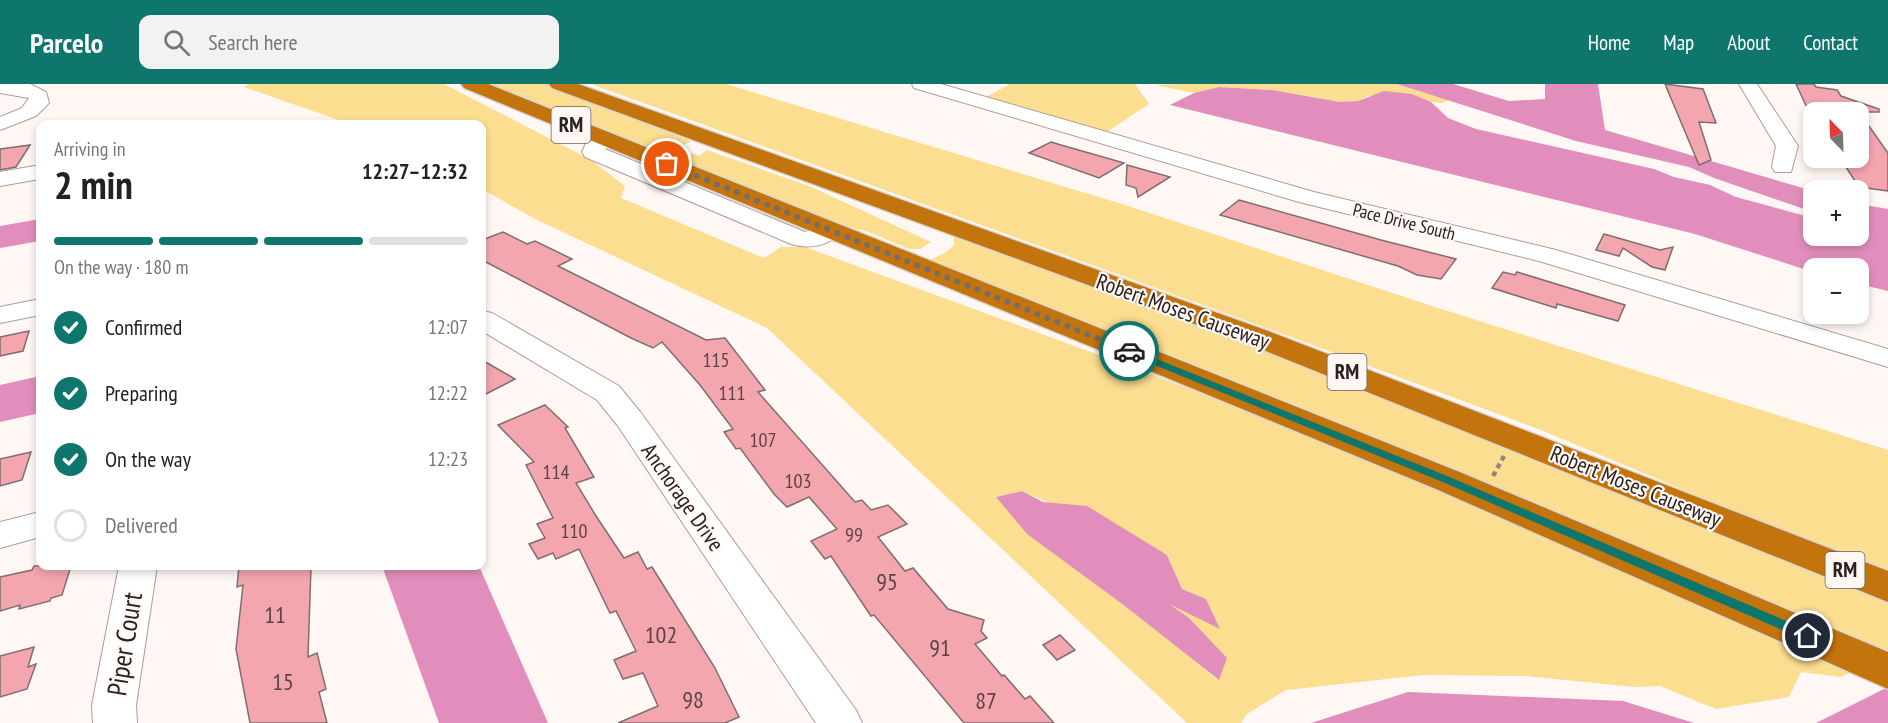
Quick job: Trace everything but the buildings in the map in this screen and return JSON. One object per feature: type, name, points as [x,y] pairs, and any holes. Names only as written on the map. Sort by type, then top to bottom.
[{"type":"highway","name":"RM","points":[[471,84],[1481,495],[1888,671]]},
{"type":"highway","name":"Robert Moses Causeway","points":[[559,84],[764,156],[1257,338],[1888,587]]},
{"type":"highway","points":[[667,164],[681,151],[700,147],[764,156]]},
{"type":"highway","points":[[864,244],[917,253],[930,250],[937,244],[933,234],[889,203]]},
{"type":"street","name":"Pace Drive South","points":[[921,84],[1096,131],[1307,197],[1547,255],[1888,358]]},
{"type":"street","points":[[1748,84],[1787,146],[1783,167]]},
{"type":"street","points":[[0,87],[30,90],[39,96],[39,103],[29,112],[0,124]]},
{"type":"street","points":[[607,140],[595,146],[593,152],[720,207],[800,239],[810,240],[830,231]]},
{"type":"street","points":[[0,179],[36,173]]},
{"type":"street","points":[[0,315],[36,308]]},
{"type":"street","name":"Anchorage Drive","points":[[486,326],[608,393],[630,420],[840,723]]},
{"type":"street","points":[[0,535],[36,526]]},
{"type":"street","name":"Piper Court","points":[[115,723],[114,705],[137,570]]},
{"type":"path","points":[[1481,495],[1515,438]]},
{"type":"shaded area","points":[[249,84],[444,84],[591,160],[625,186],[621,198],[764,258],[781,247],[805,247],[1164,379],[1380,464],[1860,668],[1841,677],[1801,672],[1789,697],[1716,709],[1660,686],[1634,687],[1526,676],[1424,675],[1286,690],[1247,714],[1241,723],[1187,723],[767,328],[535,219],[486,191],[486,120],[339,120],[244,87]],"holes":[[[1022,491],[1167,555],[1182,589],[1206,599],[1219,628],[1163,600],[1218,680],[996,497]]]},
{"type":"shaded area","points":[[484,84],[548,84],[687,138],[690,142],[670,152],[658,152]]},
{"type":"shaded area","points":[[591,84],[726,84],[1125,205],[1435,307],[1888,450],[1888,576],[1541,430],[1294,338]]},
{"type":"shaded area","points":[[1010,84],[1135,84],[1149,104],[1104,134],[1050,119],[1054,116],[986,97]]},
{"type":"shaded area","points":[[1397,84],[1450,100],[1442,103],[1431,102],[1412,94],[1367,96],[1358,101],[1340,102],[1272,90],[1219,87],[1194,93],[1155,85]]},
{"type":"shaded area","points":[[1397,84],[1453,84],[1509,101],[1545,99],[1545,84],[1598,84],[1605,130],[1803,188],[1803,209],[1689,167],[1576,141]]},
{"type":"shaded area","points":[[1219,87],[1272,90],[1340,102],[1358,101],[1384,91],[1412,94],[1431,102],[1448,118],[1476,129],[1654,169],[1674,177],[1710,185],[1736,197],[1803,215],[1803,246],[1869,246],[1869,206],[1888,209],[1888,291],[1869,286],[1869,258],[1803,258],[1803,269],[1695,234],[1170,105],[1194,93]]},
{"type":"shaded area","points":[[707,150],[809,186],[931,242],[920,249],[909,249],[866,231],[833,224],[682,162],[693,153],[699,156]]},
{"type":"shaded area","points":[[36,220],[36,242],[0,248],[0,226]]},
{"type":"shaded area","points":[[954,235],[1316,370],[1888,601],[1888,654],[925,262],[945,253],[954,245]]},
{"type":"shaded area","points":[[36,377],[36,414],[0,422],[0,385]]},
{"type":"shaded area","points":[[1022,491],[1043,502],[1087,506],[1167,555],[1182,589],[1206,599],[1220,629],[1169,604],[1189,618],[1227,658],[1219,680],[1125,606],[1027,534],[996,497]]},
{"type":"shaded area","points":[[383,570],[481,570],[548,723],[439,723]]},
{"type":"shaded area","points":[[1888,688],[1888,723],[1816,723],[1884,689]]},
{"type":"shaded area","points":[[1408,692],[1623,701],[1694,723],[1311,723]]},
{"type":"way so far","points":[[667,164],[1129,351]]},
{"type":"route","points":[[1129,351],[1449,481],[1808,636]]}]
